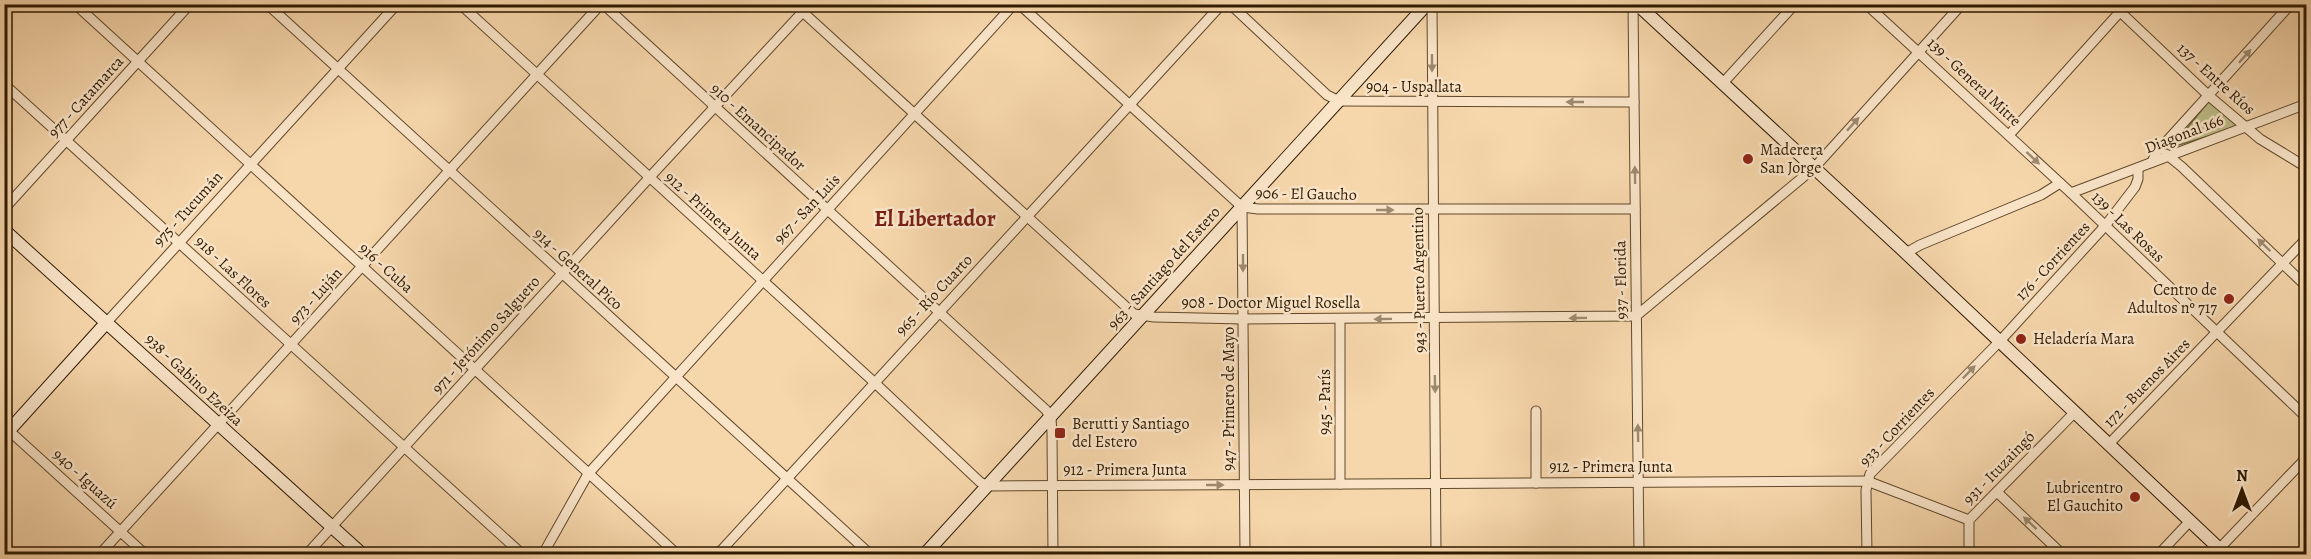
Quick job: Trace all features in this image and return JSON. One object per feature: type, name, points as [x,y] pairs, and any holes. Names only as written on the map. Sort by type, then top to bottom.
[{"type":"street","name":"916 - Cuba","points":[[75,4],[677,555]]},
{"type":"street","name":"977 - Catamarca","points":[[4,209],[190,4]]},
{"type":"street","name":"914 - General Pico","points":[[267,4],[870,555]]},
{"type":"street","name":"975 - Tucumán","points":[[6,431],[397,4]]},
{"type":"street","name":"912 - Primera Junta","points":[[460,4],[875,383],[980,482],[988,486],[1638,482],[1868,477],[1969,520]]},
{"type":"street","name":"973 - Luján","points":[[100,555],[602,4]]},
{"type":"street","name":"910 - Emancipador","points":[[602,4],[826,210],[940,311],[1046,410],[1051,418]]},
{"type":"street","points":[[794,4],[1134,314],[1141,316]]},
{"type":"street","name":"971 - Jerónimo Salguero","points":[[307,555],[403,447],[810,4]]},
{"type":"street","name":"967 - San Luis","points":[[543,555],[588,474],[1014,4]]},
{"type":"street","name":"906 - El Gaucho","points":[[1019,4],[1242,207],[1433,210],[1635,209]]},
{"type":"street","name":"965 - Río Cuarto","points":[[718,555],[1222,4]]},
{"type":"street","points":[[1230,4],[1327,95],[1339,101]]},
{"type":"street","name":"963 - Santiago del Estero","points":[[925,555],[1427,4]]},
{"type":"street","name":"943 - Puerto Argentino","points":[[1432,4],[1436,555]]},
{"type":"street","points":[[1635,4],[1906,253],[2222,552],[2307,458]]},
{"type":"street","name":"937 - Florida","points":[[1635,4],[1639,555]]},
{"type":"street","points":[[1723,83],[1795,4]]},
{"type":"street","name":"139 - General Mitre","points":[[1866,4],[2060,183]]},
{"type":"street","points":[[1636,316],[1814,168],[1962,4]]},
{"type":"street","name":"137 - Entre Ríos","points":[[2112,4],[2123,8],[2209,96],[2260,139],[2307,167]]},
{"type":"street","points":[[2152,162],[2152,158],[2161,147],[2291,4]]},
{"type":"street","points":[[2009,135],[2123,8]]},
{"type":"street","name":"918 - Las Flores","points":[[4,84],[522,555]]},
{"type":"street","name":"904 - Uspallata","points":[[1339,101],[1634,102]]},
{"type":"street","name":"Diagonal 166","points":[[2071,193],[2307,104]]},
{"type":"street","points":[[2161,147],[2307,285]]},
{"type":"street","name":"176 - Corrientes","points":[[2000,341],[2105,226],[2135,187],[2138,168]]},
{"type":"street","points":[[1906,253],[1920,244],[2040,195],[2060,183]]},
{"type":"street","name":"139 - Las Rosas","points":[[2060,183],[2307,417]]},
{"type":"street","name":"947 - Primero de Mayo","points":[[1242,207],[1245,555]]},
{"type":"street","name":"938 - Gabino Ezeiza","points":[[4,230],[362,555]]},
{"type":"street","name":"172 - Buenos Aires","points":[[2109,444],[2307,239]]},
{"type":"street","name":"908 - Doctor Miguel Rosella","points":[[1141,316],[1340,319],[1636,316]]},
{"type":"street","name":"945 - París","points":[[1340,319],[1340,484]]},
{"type":"street","name":"933 - Corrientes","points":[[1867,555],[1868,477],[2000,341]]},
{"type":"street","points":[[1536,411],[1536,483]]},
{"type":"street","name":"931 - Ituzaingó","points":[[1969,555],[1969,520],[2075,412]]},
{"type":"street","points":[[1051,418],[1053,555]]},
{"type":"street","name":"940 - Iguazú","points":[[6,431],[145,555]]},
{"type":"street","points":[[1997,492],[2062,555]]},
{"type":"street","points":[[2158,555],[2190,521]]},
{"type":"shaded area","points":[[2209,101],[2239,127],[2172,147]]},
{"type":"place","name":"Maderera San Jorge","points":[[1748,159]]},
{"type":"place","name":"Centro de Adultos nº 717","points":[[2229,299]]},
{"type":"place","name":"Heladería Mara","points":[[2021,339]]},
{"type":"place","name":"Berutti y Santiago del Estero","points":[[1060,433]]},
{"type":"place","name":"Lubricentro El Gauchito","points":[[2135,497]]},
{"type":"district","name":"El Libertador","points":[[935,219]]}]
